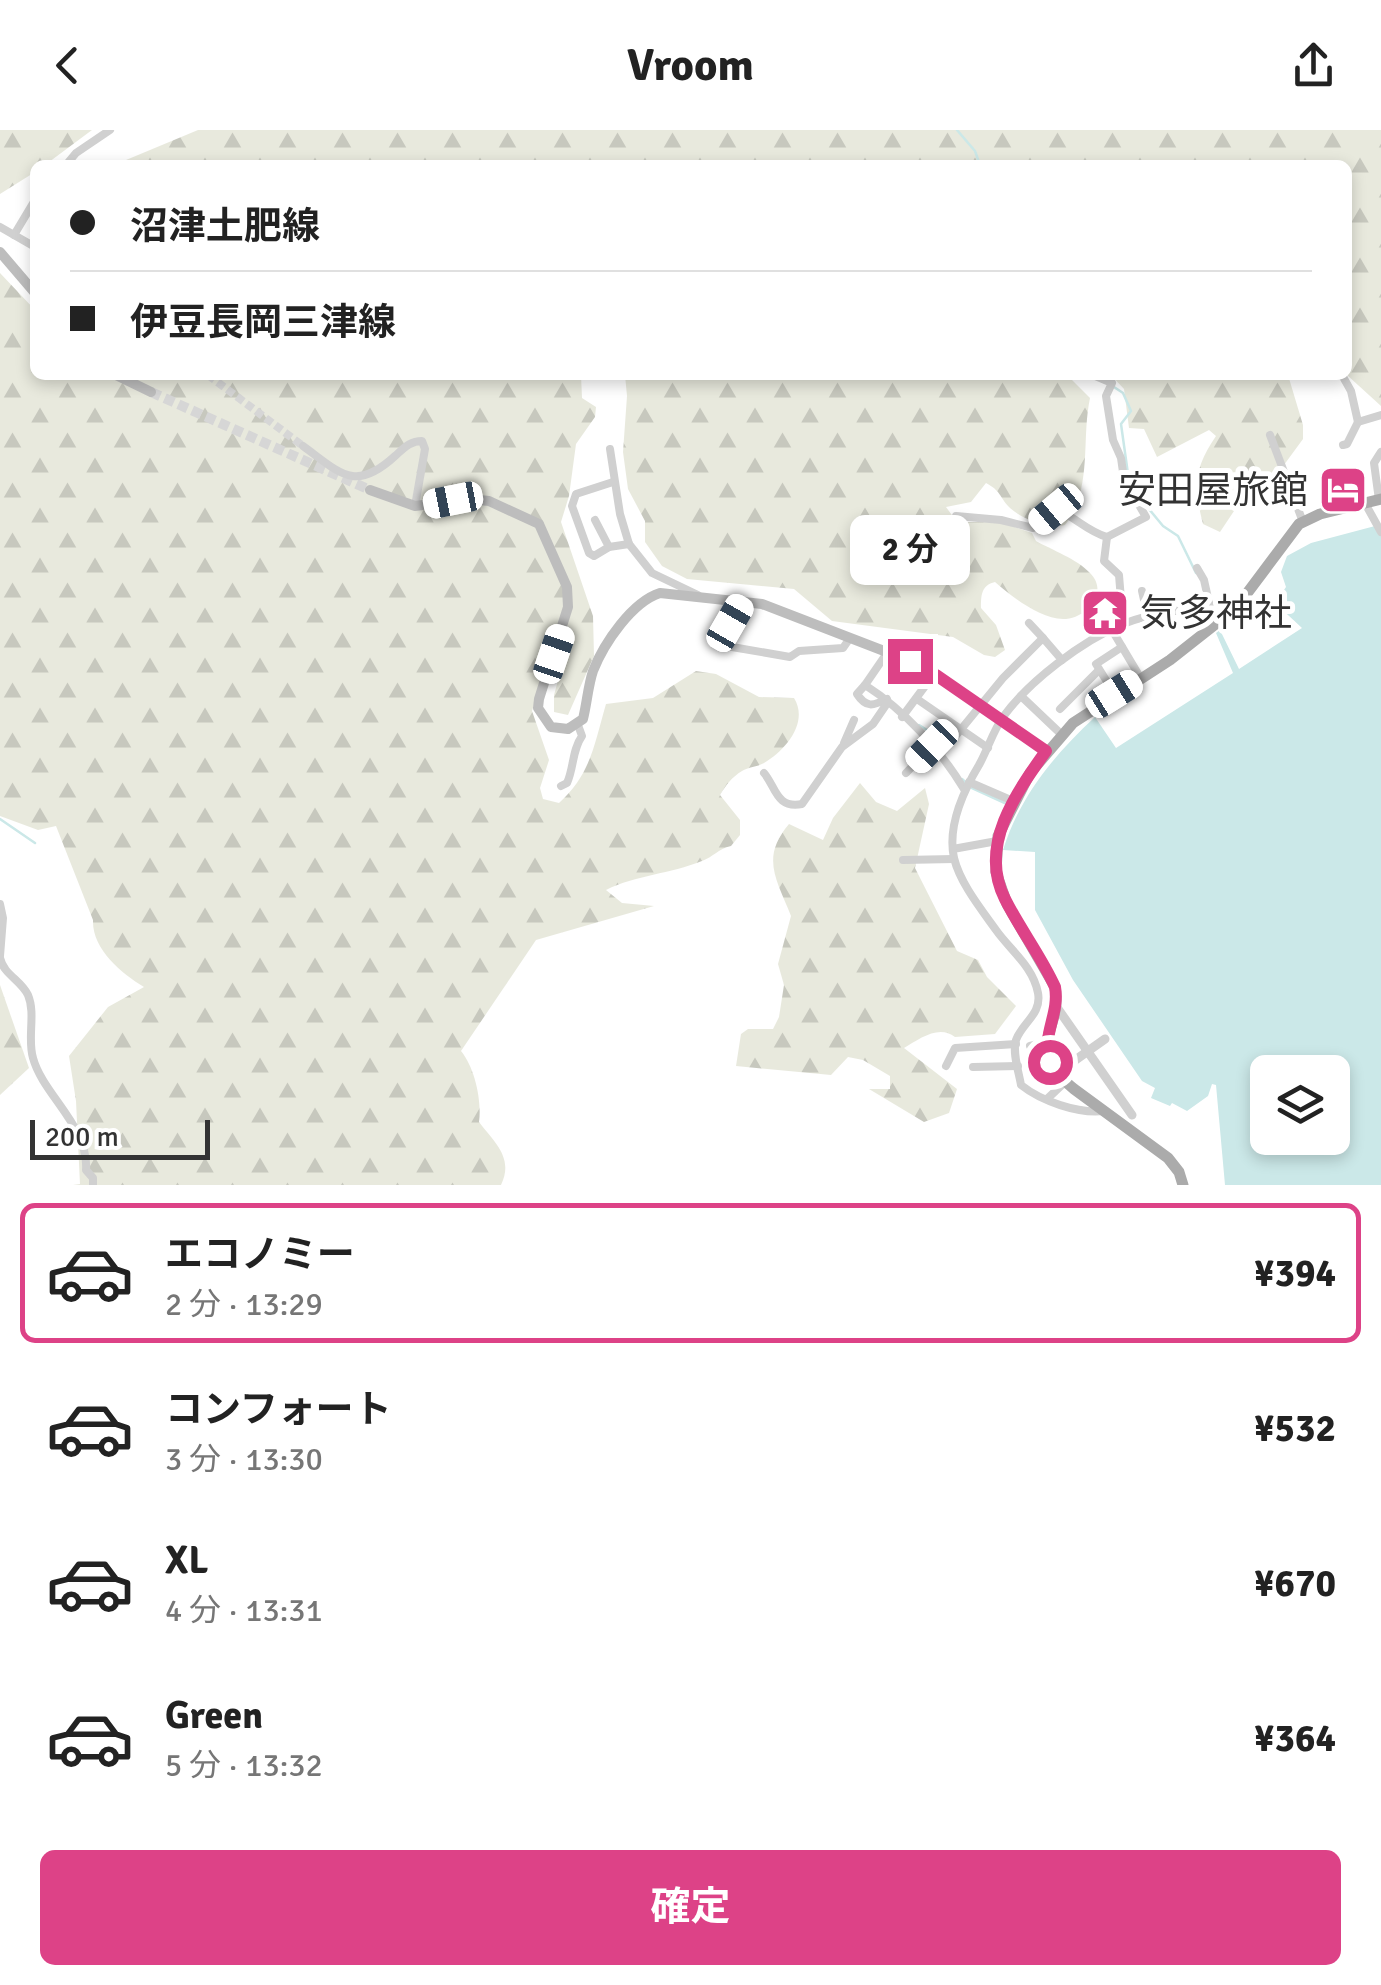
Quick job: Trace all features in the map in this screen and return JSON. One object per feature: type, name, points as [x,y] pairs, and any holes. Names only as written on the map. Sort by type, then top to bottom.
[{"type":"main road","points":[[0,252],[30,287]]},
{"type":"main road","points":[[126,380],[151,392]]},
{"type":"main road","points":[[370,490],[415,506],[470,499],[489,501],[530,518],[544,530],[567,587],[568,608],[538,708],[552,727],[562,730],[583,719],[594,668],[632,609],[660,593],[762,604],[888,653],[934,674],[1046,751]]},
{"type":"main road","points":[[1183,1185],[1168,1158],[1061,1077],[1048,1057],[1046,1042],[1056,996],[1051,978],[1002,893],[996,872],[997,841],[1011,806],[1061,734],[1114,694],[1170,660],[1236,608],[1302,522],[1380,499]]},
{"type":"street","points":[[71,160],[110,130]]},
{"type":"street","points":[[14,235],[30,208]]},
{"type":"street","points":[[0,227],[30,244]]},
{"type":"street","points":[[956,516],[1033,528],[1056,509],[1108,537],[1146,518],[1142,504],[1124,479],[1106,396],[1112,385],[1102,380]]},
{"type":"street","points":[[1343,446],[1358,422],[1344,380]]},
{"type":"street","points":[[1358,422],[1381,415]]},
{"type":"street","points":[[1270,435],[1302,522]]},
{"type":"street","points":[[303,446],[344,474],[361,478],[377,472],[407,445],[422,440],[426,449],[415,506]]},
{"type":"street","points":[[610,450],[629,544],[652,573],[698,595]]},
{"type":"street","points":[[1380,499],[1374,462],[1381,452]]},
{"type":"street","points":[[614,482],[576,494],[572,506],[594,556],[629,544]]},
{"type":"street","points":[[1366,504],[1381,532]]},
{"type":"street","points":[[595,520],[609,548]]},
{"type":"street","points":[[1108,537],[1104,560],[1119,574],[1123,624]]},
{"type":"street","points":[[1197,568],[1210,608]]},
{"type":"street","points":[[1142,590],[1148,618]]},
{"type":"street","points":[[742,601],[719,642],[732,648],[790,656],[799,651],[843,648],[850,638]]},
{"type":"street","points":[[1104,1111],[1046,1100],[1021,1085],[1016,1044],[1034,1014],[1038,991],[1018,953],[998,933],[964,881],[954,854],[954,826],[966,785],[1001,719],[1062,660],[1123,624],[1210,608],[1236,608]]},
{"type":"street","points":[[1029,623],[1062,660]]},
{"type":"street","points":[[1112,630],[1140,678]]},
{"type":"street","points":[[940,755],[980,705],[1043,638]]},
{"type":"street","points":[[1114,694],[1096,664],[1122,647]]},
{"type":"street","points":[[888,653],[857,694],[871,706],[888,701]]},
{"type":"street","points":[[1060,709],[1099,670]]},
{"type":"street","points":[[902,717],[934,674]]},
{"type":"street","points":[[865,685],[888,701],[966,785],[1011,806]]},
{"type":"street","points":[[1021,696],[1061,734]]},
{"type":"street","points":[[917,699],[988,748]]},
{"type":"street","points":[[842,747],[873,724],[888,701]]},
{"type":"street","points":[[764,773],[775,795],[797,806],[807,798],[842,747],[854,720]]},
{"type":"street","points":[[561,786],[567,784],[576,744],[582,736],[578,724]]},
{"type":"street","points":[[906,773],[932,746]]},
{"type":"street","points":[[902,860],[954,854],[997,841]]},
{"type":"street","points":[[0,904],[2,966],[28,996],[34,1062],[72,1121],[87,1160],[86,1170],[94,1178],[92,1185]]},
{"type":"street","points":[[1056,1006],[1132,1115]]},
{"type":"street","points":[[1046,1100],[1061,1077],[1105,1038]]},
{"type":"street","points":[[1030,1046],[1046,1042]]},
{"type":"street","points":[[946,1066],[955,1048],[1016,1044]]},
{"type":"street","points":[[974,1067],[1018,1066]]},
{"type":"green space","points":[[0,130],[92,130],[52,160],[30,160],[30,175],[0,194]]},
{"type":"green space","points":[[198,130],[1381,130],[1381,406],[1352,380],[1352,160],[126,160]]},
{"type":"green space","points":[[0,273],[30,305],[30,380],[581,380],[582,398],[596,407],[595,417],[576,444],[561,522],[593,616],[594,656],[568,715],[554,712],[554,695],[572,630],[560,619],[532,711],[549,760],[540,788],[543,799],[559,803],[578,781],[590,758],[606,704],[653,698],[696,671],[716,674],[759,697],[794,698],[798,707],[797,726],[780,751],[764,763],[738,773],[720,795],[740,820],[740,835],[731,846],[690,865],[606,890],[622,903],[654,906],[536,940],[461,1051],[476,1085],[479,1122],[504,1159],[501,1185],[73,1185],[80,1184],[76,1101],[69,1056],[108,1007],[144,987],[117,967],[97,941],[93,920],[56,826],[38,830],[0,816]]},
{"type":"green space","points":[[625,380],[1072,380],[1090,398],[1083,480],[1074,511],[1065,525],[1043,524],[1021,515],[986,483],[971,502],[946,507],[957,522],[1000,522],[1032,533],[1036,541],[1090,573],[1097,589],[1093,603],[1080,615],[1054,618],[1026,606],[995,582],[990,583],[983,592],[981,608],[996,625],[1005,650],[995,657],[953,637],[832,621],[794,589],[687,579],[662,566],[645,542],[645,521],[628,489],[623,452]]},
{"type":"green space","points":[[1116,380],[1290,380],[1303,425],[1303,439],[1254,506],[1240,502],[1220,532],[1203,524],[1197,488],[1203,458],[1216,436],[1209,430],[1157,457],[1144,429],[1129,428],[1124,389]]},
{"type":"green space","points":[[860,783],[876,802],[897,811],[925,788],[929,804],[915,868],[957,951],[978,960],[987,977],[1016,1006],[995,1034],[955,1037],[936,1032],[904,1048],[957,1089],[949,1113],[924,1122],[869,1089],[890,1089],[890,1076],[863,1060],[848,1057],[831,1075],[736,1066],[741,1034],[748,1029],[773,1029],[779,1017],[784,985],[778,964],[791,916],[774,869],[780,836],[789,824],[823,840],[833,818]]},
{"type":"green space","points":[[0,985],[29,1068],[0,1095]]},
{"type":"water","points":[[1375,526],[1381,535],[1381,1185],[1225,1185],[1216,1085],[1212,1084],[1208,1096],[1187,1111],[1151,1098],[1155,1088],[1142,1081],[1073,980],[1035,910],[1035,852],[1003,850],[1019,812],[1040,778],[1095,717],[1116,748],[1233,673],[1216,633],[1220,630],[1239,669],[1302,628],[1275,603],[1286,587],[1281,572],[1287,556],[1311,543]]},
{"type":"waterway","points":[[957,130],[978,160]]},
{"type":"waterway","points":[[1114,387],[1123,393],[1131,411],[1121,424],[1128,474],[1144,503],[1163,526],[1178,536],[1196,573]]},
{"type":"waterway","points":[[919,725],[941,747]]},
{"type":"waterway","points":[[962,779],[972,788],[1007,804]]},
{"type":"waterway","points":[[0,819],[35,843]]},
{"type":"tunnel","points":[[215,380],[303,446]]},
{"type":"tunnel","points":[[151,392],[370,490]]},
{"type":"place","name":"安田屋旅館","points":[[1343,490]]},
{"type":"place","name":"気多神社","points":[[1105,613]]},
{"type":"route","points":[[910,661],[1046,751],[1009,810],[998,836],[995,860],[1007,904],[1055,987],[1057,1001],[1046,1036],[1050,1062]]}]
